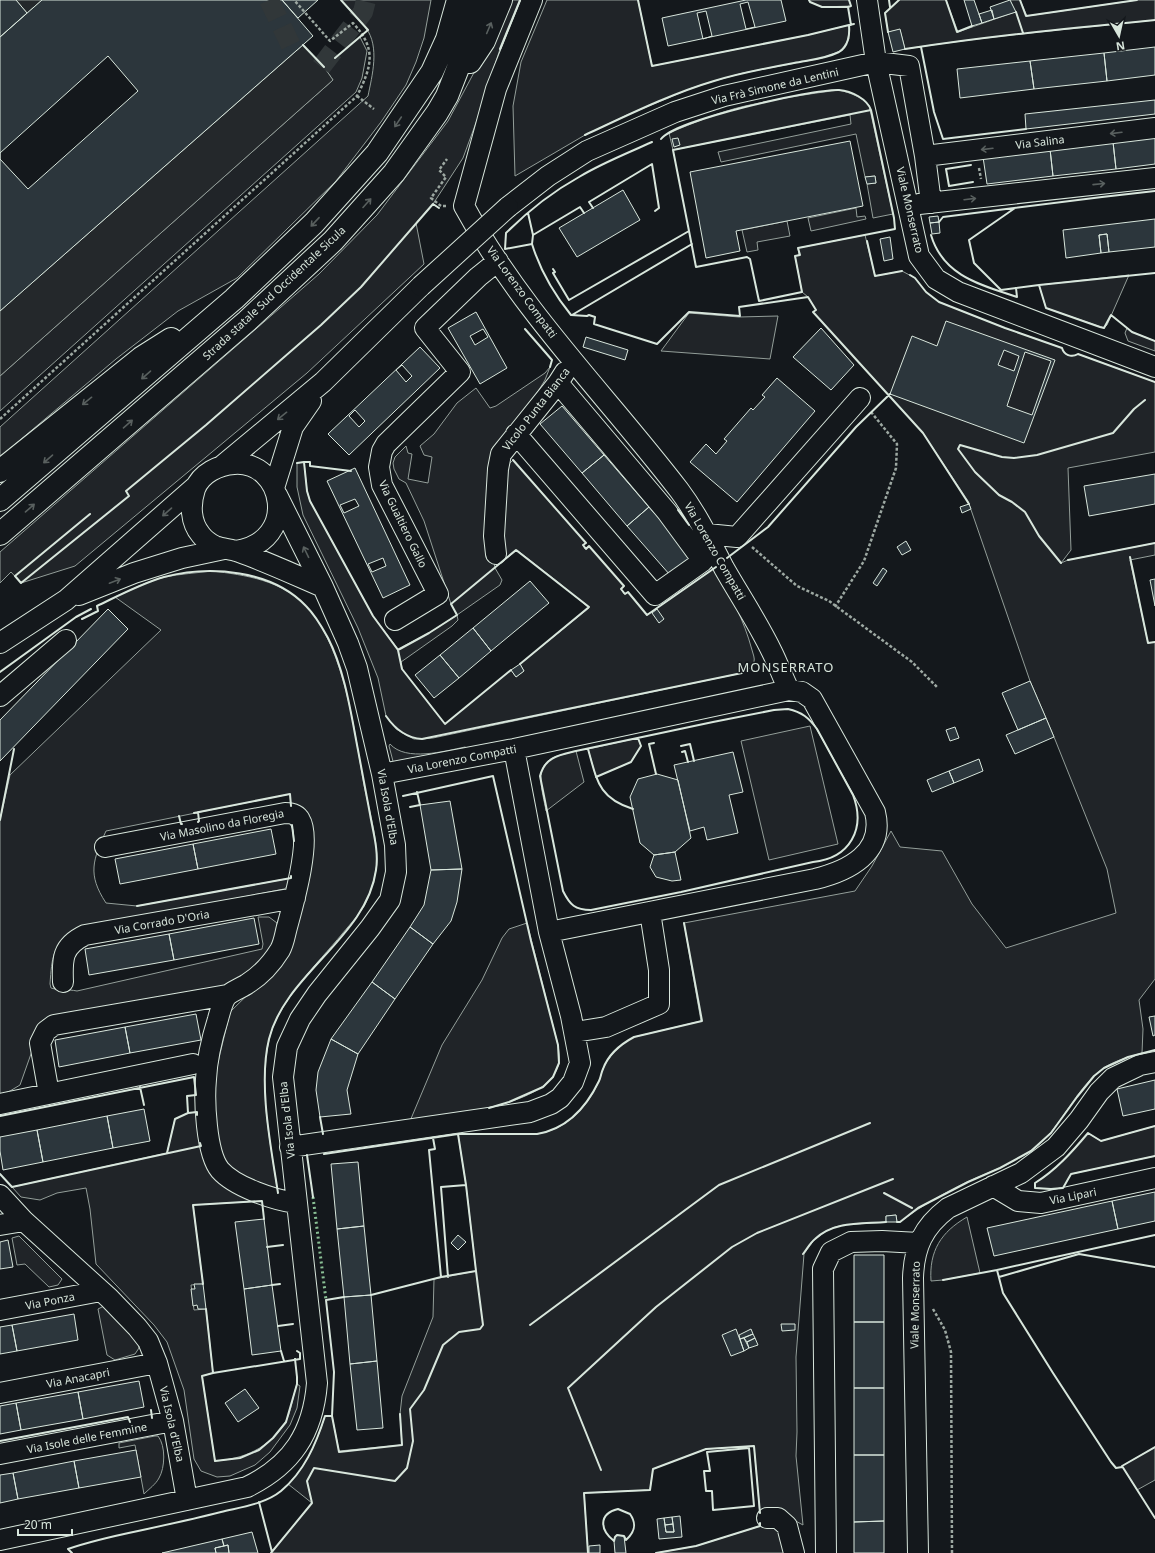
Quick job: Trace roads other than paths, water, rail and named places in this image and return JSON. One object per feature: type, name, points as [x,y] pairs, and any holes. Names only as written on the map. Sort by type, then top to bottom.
[{"type":"main road","points":[[415,97],[434,41],[443,0]]},
{"type":"main road","name":"Strada statale Sud Occidentale Sicula","points":[[0,500],[234,299],[314,223],[377,153],[432,72],[447,39],[458,0]]},
{"type":"main road","name":"Strada statale Sud Occidentale Sicula","points":[[0,534],[248,321],[333,241],[394,173],[437,113],[447,96],[467,45],[480,0]]},
{"type":"main road","points":[[447,96],[484,41],[501,0]]},
{"type":"main road","points":[[0,471],[141,358],[234,299]]},
{"type":"street","name":"Via Lorenzo Compatti","points":[[382,774],[514,749],[789,690],[772,651],[707,534],[680,491],[574,361],[498,262],[464,206],[496,89],[532,0]]},
{"type":"street","name":"Viale Monserrato","points":[[867,0],[876,62],[919,256],[936,279],[958,292],[1155,366]]},
{"type":"street","points":[[876,62],[909,66],[925,156],[931,203]]},
{"type":"street","name":"Via Frà Simone da Lentini","points":[[323,382],[421,286],[508,207],[548,176],[587,152],[675,112],[724,96],[876,62]]},
{"type":"street","name":"Via Salina","points":[[925,156],[1155,128]]},
{"type":"street","points":[[908,206],[1155,178]]},
{"type":"street","name":"Via Gualtiero Gallo","points":[[395,620],[438,594],[382,485],[379,476],[379,459],[382,451],[392,437],[460,372],[425,328],[478,277],[498,262]]},
{"type":"street","name":"Vicolo Punta Bianca","points":[[496,554],[494,536],[498,469],[501,454],[574,361]]},
{"type":"street","points":[[0,643],[66,600],[196,486],[208,473],[223,465],[323,382]]},
{"type":"street","points":[[276,492],[293,427],[323,382]]},
{"type":"street","points":[[516,434],[655,595],[703,561],[667,512],[558,383]]},
{"type":"street","points":[[707,534],[737,537],[858,399]]},
{"type":"street","points":[[66,600],[134,573],[182,558],[230,550],[247,549],[262,542],[274,528],[279,512],[276,492],[270,480],[256,468],[240,464],[223,465]]},
{"type":"street","points":[[196,486],[191,502],[193,519],[200,534],[214,546],[278,567],[323,587]]},
{"type":"street","name":"Via Isola d'Elba","points":[[7,1544],[187,1500],[247,1487],[275,1471],[287,1460],[297,1448],[306,1433],[312,1417],[316,1400],[317,1384],[283,1076],[288,1047],[300,1019],[317,994],[370,928],[390,900],[396,872],[395,845],[382,774],[357,668],[348,643],[323,587],[276,492]]},
{"type":"street","points":[[0,696],[66,640]]},
{"type":"street","points":[[549,932],[829,876],[843,870],[855,862],[871,847],[877,831],[877,821],[870,803],[812,699],[802,692],[789,690]]},
{"type":"street","points":[[290,1147],[530,1112],[541,1109],[560,1098],[578,1073],[580,1062],[575,1032],[549,932],[514,749]]},
{"type":"street","name":"Via Masolino da Floregia","points":[[49,1094],[40,1043],[46,1031],[54,1025],[227,995],[249,983],[263,971],[281,948],[295,898],[302,862],[304,831],[301,820],[297,816],[289,813],[105,847]]},
{"type":"street","name":"Via Corrado D'Oria","points":[[62,982],[62,966],[66,952],[77,939],[85,935],[295,898]]},
{"type":"street","points":[[575,1032],[606,1027],[659,1004],[659,970],[650,912]]},
{"type":"street","points":[[227,995],[222,1006],[210,1049],[206,1079],[207,1125],[213,1158],[220,1169],[232,1181],[278,1200],[296,1203]]},
{"type":"street","name":"Viale Monserrato","points":[[918,1553],[913,1264],[919,1243],[929,1226],[938,1216],[960,1201],[1021,1173],[1056,1147],[1079,1120],[1099,1092],[1113,1078],[1140,1065],[1155,1062]]},
{"type":"street","points":[[0,1104],[194,1064]]},
{"type":"street","name":"Via Lipari","points":[[993,1186],[1018,1201],[1041,1202],[1155,1178]]},
{"type":"street","name":"Via Isola d'Elba","points":[[0,1195],[24,1221],[133,1322],[148,1341],[157,1363],[173,1422],[187,1500]]},
{"type":"street","points":[[0,1225],[24,1221]]},
{"type":"street","points":[[826,1553],[823,1269],[831,1252],[851,1242],[882,1241],[919,1243]]},
{"type":"street","name":"Via Ponza","points":[[0,1310],[100,1291]]},
{"type":"street","name":"Via Anacapri","points":[[0,1393],[157,1363]]},
{"type":"street","name":"Via Isole delle Femmine","points":[[0,1454],[173,1422]]},
{"type":"street","points":[[766,1518],[778,1518],[787,1526],[794,1553]]},
{"type":"tunnel","points":[[269,0],[295,54]]},
{"type":"tunnel","points":[[321,67],[363,12],[366,0]]},
{"type":"district","name":"MONSERRATO","points":[[786,667]]}]
